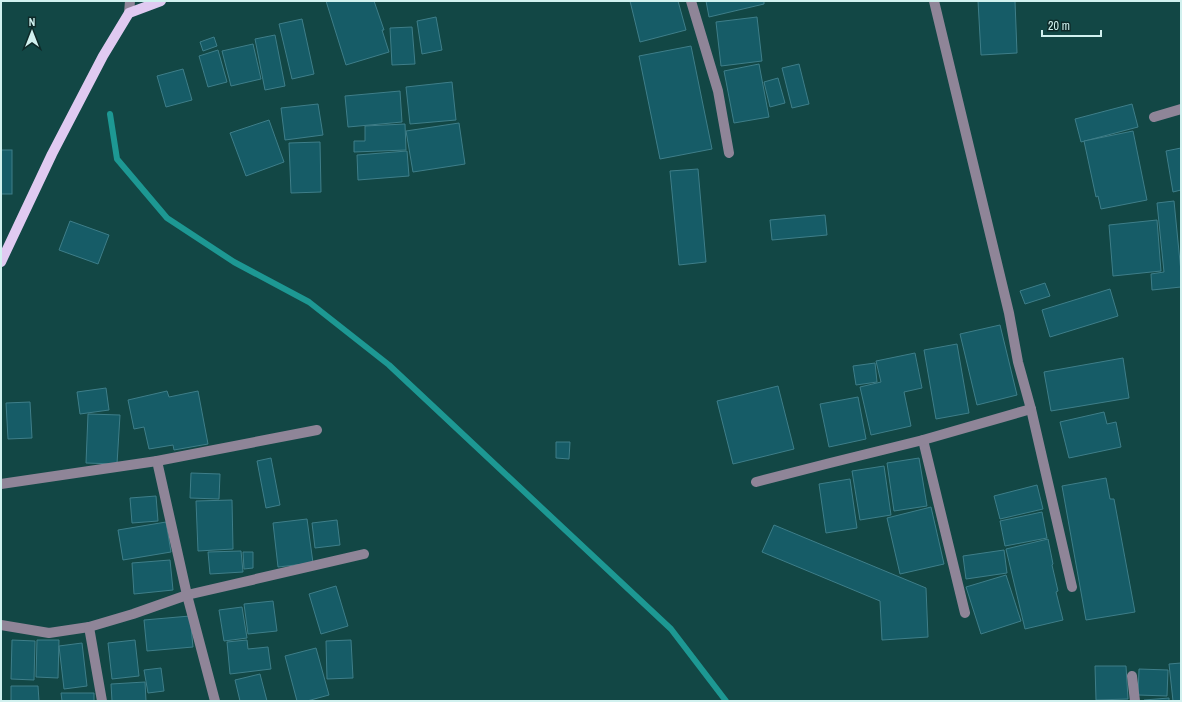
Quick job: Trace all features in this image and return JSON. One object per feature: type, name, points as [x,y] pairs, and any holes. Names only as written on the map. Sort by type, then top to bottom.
[{"type":"main road","points":[[1,262],[52,154],[103,56],[129,13],[161,1]]},
{"type":"street","points":[[129,13],[130,1]]},
{"type":"street","points":[[691,1],[718,91],[729,153]]},
{"type":"street","points":[[934,1],[1009,313],[1018,362],[1031,409],[1072,587]]},
{"type":"street","points":[[1154,117],[1181,109]]},
{"type":"street","points":[[756,482],[830,462],[923,440],[1031,409]]},
{"type":"street","points":[[1,484],[157,460],[317,430]]},
{"type":"street","points":[[923,440],[965,613]]},
{"type":"street","points":[[157,460],[187,595],[215,701]]},
{"type":"street","points":[[1,625],[49,633],[89,627],[133,614],[187,595],[364,554]]},
{"type":"street","points":[[89,627],[102,701]]},
{"type":"street","points":[[1132,676],[1135,701]]},
{"type":"building","points":[[326,1],[374,1],[384,30],[382,30],[389,52],[346,65]]},
{"type":"building","points":[[630,1],[678,1],[686,30],[640,42]]},
{"type":"building","points":[[706,1],[764,1],[764,4],[709,17]]},
{"type":"building","points":[[978,1],[1015,1],[1017,53],[981,55]]},
{"type":"building","points":[[436,17],[442,50],[422,54],[417,21]]},
{"type":"building","points":[[757,17],[762,61],[721,66],[716,22]]},
{"type":"building","points":[[302,19],[314,74],[292,79],[279,24]]},
{"type":"building","points":[[412,27],[415,64],[392,65],[390,28]]},
{"type":"building","points":[[275,35],[285,86],[265,90],[255,39]]},
{"type":"building","points":[[214,37],[217,46],[203,51],[200,42]]},
{"type":"building","points":[[253,44],[261,79],[231,86],[222,51]]},
{"type":"building","points":[[691,46],[712,149],[660,159],[639,56]]},
{"type":"building","points":[[218,50],[227,82],[208,87],[199,56]]},
{"type":"building","points":[[759,64],[769,117],[734,123],[724,71]]},
{"type":"building","points":[[799,64],[809,104],[792,108],[782,68]]},
{"type":"building","points":[[183,69],[192,100],[166,107],[157,76]]},
{"type":"building","points":[[778,78],[785,103],[770,107],[764,82]]},
{"type":"building","points":[[452,82],[456,120],[410,124],[406,87]]},
{"type":"building","points":[[400,91],[402,122],[348,127],[345,96]]},
{"type":"building","points":[[318,104],[323,135],[285,140],[281,108]]},
{"type":"building","points":[[1132,104],[1138,127],[1081,142],[1075,119]]},
{"type":"building","points":[[269,120],[284,162],[246,176],[230,133]]},
{"type":"building","points":[[459,123],[465,164],[413,172],[406,131]]},
{"type":"building","points":[[405,124],[406,150],[354,152],[354,141],[365,141],[365,126]]},
{"type":"building","points":[[1133,131],[1147,200],[1101,209],[1098,196],[1096,197],[1084,141]]},
{"type":"building","points":[[320,142],[321,192],[291,193],[289,143]]},
{"type":"building","points":[[1181,148],[1181,190],[1173,192],[1166,151]]},
{"type":"building","points":[[1,150],[12,150],[12,194],[1,194]]},
{"type":"building","points":[[407,151],[409,176],[358,180],[357,155]]},
{"type":"building","points":[[698,169],[706,262],[679,265],[670,171]]},
{"type":"building","points":[[1174,201],[1181,272],[1181,287],[1152,290],[1151,274],[1164,272],[1157,203]]},
{"type":"building","points":[[825,215],[827,235],[772,240],[770,220]]},
{"type":"building","points":[[1157,220],[1161,271],[1113,276],[1109,225]]},
{"type":"building","points":[[70,221],[109,235],[98,264],[59,250]]},
{"type":"building","points":[[1045,283],[1050,296],[1025,304],[1020,291]]},
{"type":"building","points":[[1110,289],[1118,316],[1050,337],[1042,310]]},
{"type":"building","points":[[1000,325],[1017,395],[977,405],[960,334]]},
{"type":"building","points":[[957,344],[969,413],[936,419],[924,350]]},
{"type":"building","points":[[915,353],[922,388],[904,392],[911,426],[871,435],[860,387],[881,382],[876,361]]},
{"type":"building","points":[[1123,358],[1129,398],[1051,411],[1044,372]]},
{"type":"building","points":[[875,363],[877,382],[856,385],[853,366]]},
{"type":"building","points":[[778,386],[794,449],[733,464],[717,401]]},
{"type":"building","points":[[106,388],[109,410],[80,414],[77,392]]},
{"type":"building","points":[[167,391],[169,397],[198,391],[208,444],[174,450],[173,445],[149,449],[144,427],[134,429],[128,400]]},
{"type":"building","points":[[858,397],[866,439],[829,447],[820,404]]},
{"type":"building","points":[[30,402],[32,438],[8,439],[6,403]]},
{"type":"building","points":[[1104,412],[1107,424],[1116,422],[1121,447],[1069,458],[1060,422]]},
{"type":"building","points":[[88,414],[120,415],[117,464],[86,463]]},
{"type":"building","points":[[556,442],[570,442],[569,459],[556,458]]},
{"type":"building","points":[[271,458],[280,505],[266,508],[257,461]]},
{"type":"building","points":[[919,458],[927,506],[894,511],[887,463]]},
{"type":"building","points":[[884,466],[891,515],[860,520],[852,471]]},
{"type":"building","points":[[191,473],[220,474],[219,499],[190,498]]},
{"type":"building","points":[[1106,478],[1110,499],[1114,499],[1135,612],[1086,620],[1062,486]]},
{"type":"building","points":[[850,479],[857,528],[826,533],[819,484]]},
{"type":"building","points":[[1037,485],[1043,509],[1000,519],[994,496]]},
{"type":"building","points":[[156,496],[158,521],[132,523],[130,498]]},
{"type":"building","points":[[232,500],[233,549],[198,551],[196,501]]},
{"type":"building","points":[[931,507],[944,564],[900,574],[887,518]]},
{"type":"building","points":[[1042,512],[1047,538],[1005,546],[1000,521]]},
{"type":"building","points":[[307,519],[313,563],[278,567],[273,523]]},
{"type":"building","points":[[337,520],[340,545],[315,548],[312,523]]},
{"type":"building","points":[[166,522],[171,552],[123,560],[118,530]]},
{"type":"building","points":[[774,525],[926,588],[928,637],[882,640],[880,601],[762,552]]},
{"type":"building","points":[[1048,539],[1058,591],[1056,592],[1063,620],[1025,629],[1006,549]]},
{"type":"building","points":[[1004,550],[1007,573],[966,579],[963,556]]},
{"type":"building","points":[[241,551],[243,572],[210,574],[208,552]]},
{"type":"building","points":[[243,552],[253,552],[253,568],[244,569]]},
{"type":"building","points":[[170,560],[173,590],[134,594],[132,563]]},
{"type":"building","points":[[1006,575],[1021,621],[981,634],[966,587]]},
{"type":"building","points":[[336,586],[348,626],[321,634],[309,594]]},
{"type":"building","points":[[273,601],[277,631],[248,634],[244,604]]},
{"type":"building","points":[[242,607],[247,638],[224,641],[219,610]]},
{"type":"building","points":[[190,616],[193,647],[147,651],[144,620]]},
{"type":"building","points":[[12,640],[35,641],[34,680],[11,679]]},
{"type":"building","points":[[37,640],[59,640],[58,678],[36,677]]},
{"type":"building","points":[[135,640],[139,676],[112,679],[108,643]]},
{"type":"building","points":[[247,640],[248,649],[268,647],[271,669],[230,674],[227,642]]},
{"type":"building","points":[[351,640],[353,678],[327,679],[326,641]]},
{"type":"building","points":[[82,643],[87,686],[64,689],[59,646]]},
{"type":"building","points":[[316,648],[329,695],[307,701],[297,701],[285,656]]},
{"type":"building","points":[[1181,663],[1181,701],[1173,701],[1169,664]]},
{"type":"building","points":[[1095,666],[1126,666],[1128,699],[1096,700]]},
{"type":"building","points":[[161,668],[164,691],[148,693],[144,670]]},
{"type":"building","points":[[1139,669],[1168,670],[1167,696],[1138,695]]},
{"type":"building","points":[[260,674],[267,701],[240,701],[235,680]]},
{"type":"building","points":[[145,682],[146,701],[112,701],[111,684]]},
{"type":"building","points":[[11,686],[38,686],[39,701],[11,701]]},
{"type":"building","points":[[61,693],[94,693],[94,701],[62,701]]},
{"type":"building","points":[[1169,698],[1169,701],[1144,701],[1144,700]]},
{"type":"waterway","points":[[110,114],[117,159],[167,218],[234,262],[309,302],[389,365],[671,629],[726,701]]}]
